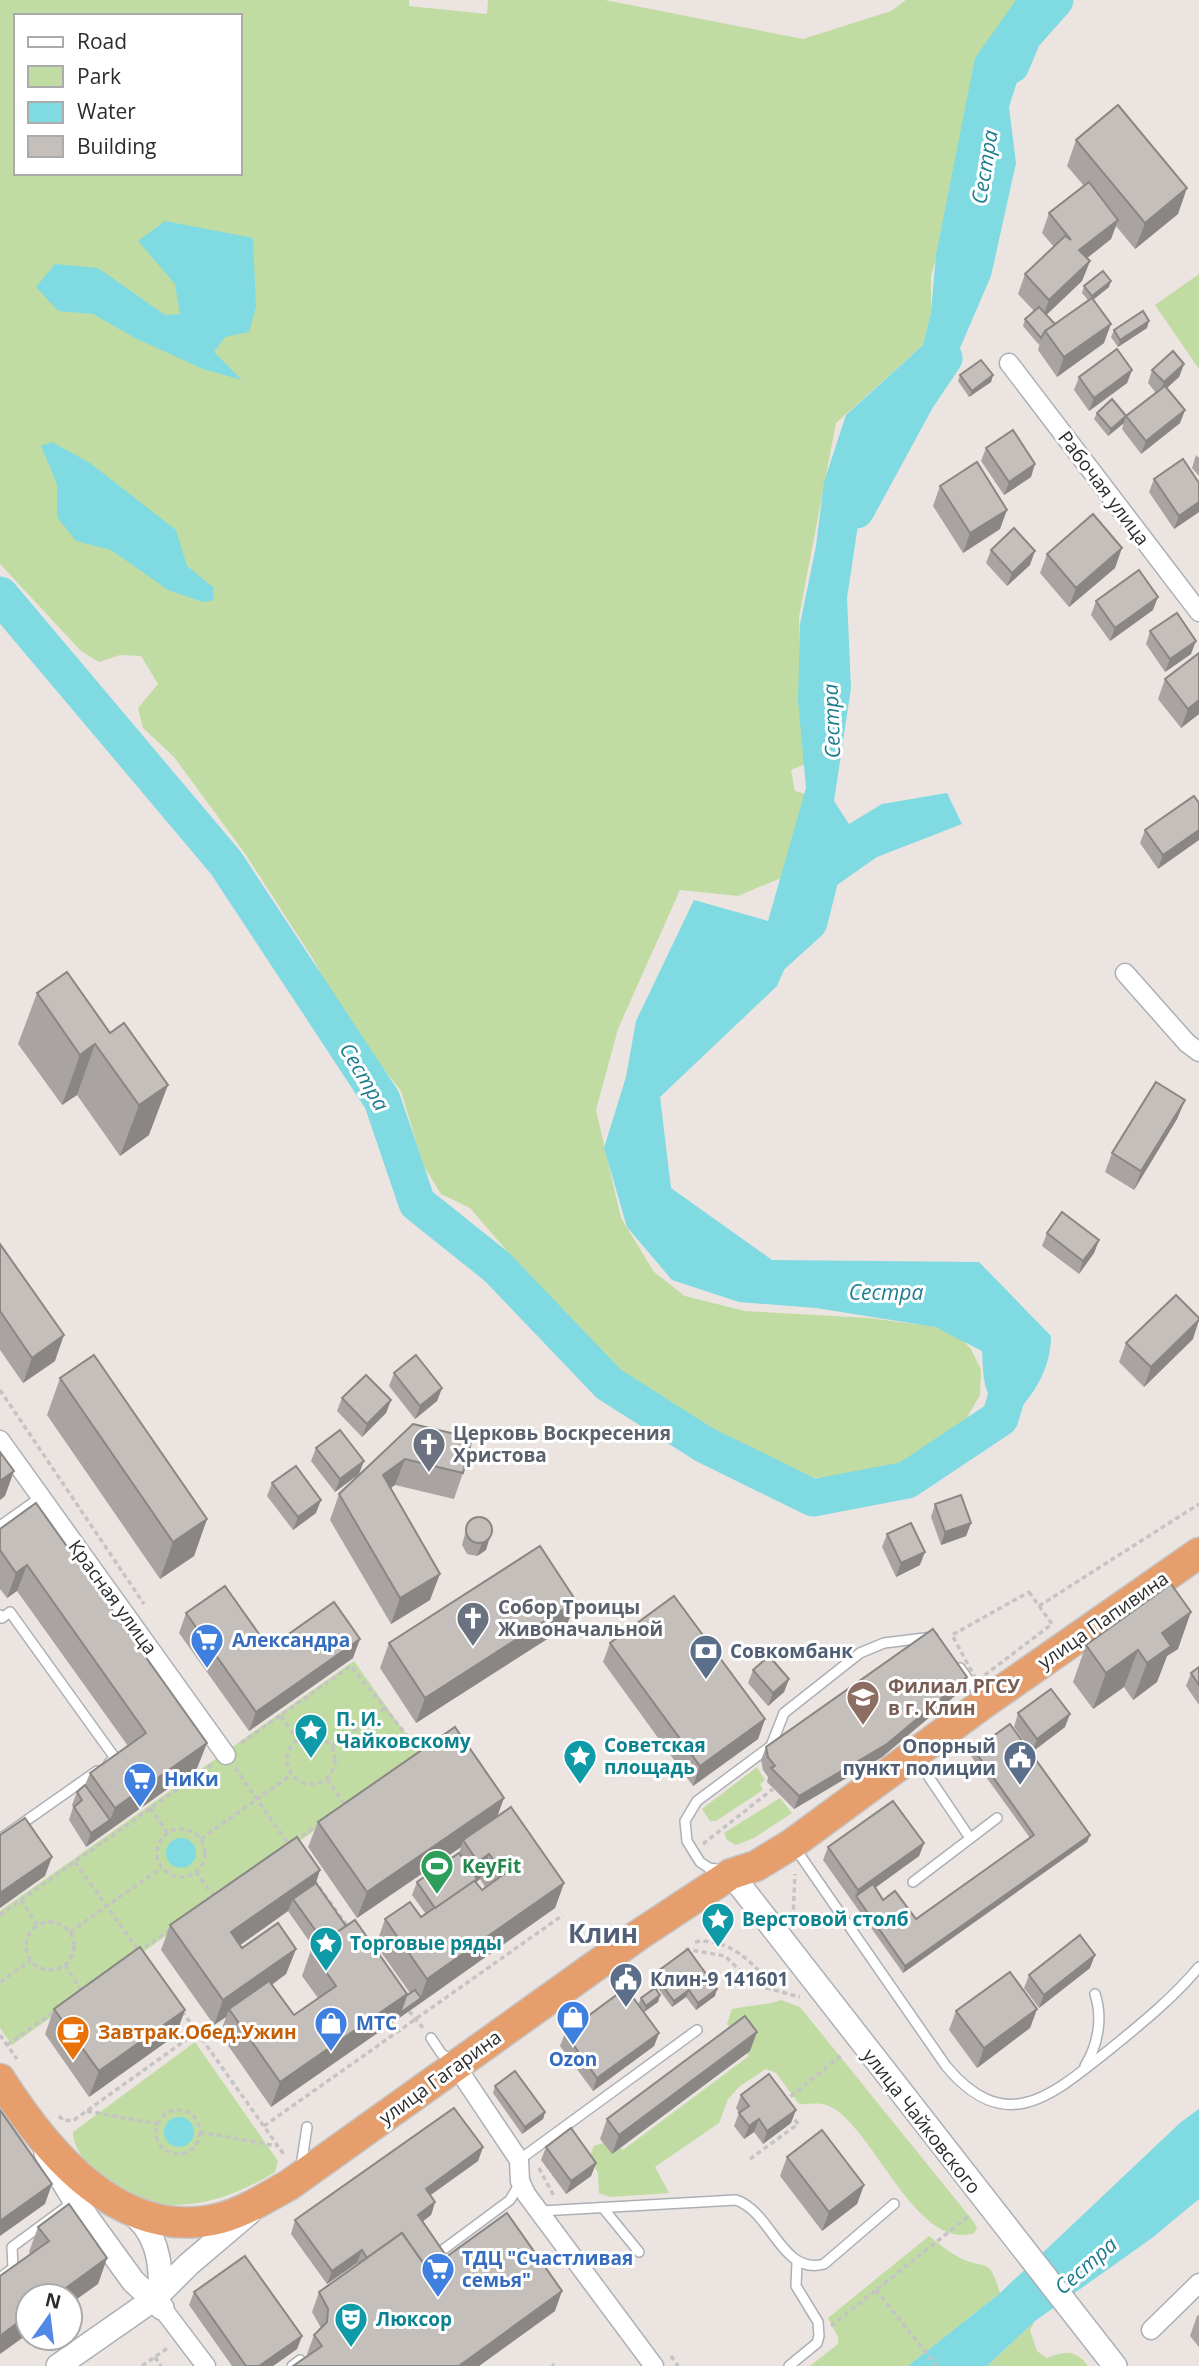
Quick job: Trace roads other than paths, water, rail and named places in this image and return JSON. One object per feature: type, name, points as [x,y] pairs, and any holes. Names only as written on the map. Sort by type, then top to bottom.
[{"type":"highway","name":"улица Папивина","points":[[731,1874],[800,1855],[915,1756],[984,1703],[1199,1553]]},
{"type":"highway","name":"улица Гагарина","points":[[291,2176],[456,2066],[640,1934],[731,1874]]},
{"type":"highway","points":[[0,2079],[21,2112],[87,2186],[142,2214],[197,2222],[238,2213],[291,2176]]},
{"type":"street","name":"Рабочая улица","points":[[1009,363],[1199,612]]},
{"type":"street","points":[[1125,973],[1187,1043],[1199,1052]]},
{"type":"street","name":"Красная улица","points":[[0,1440],[232,1750]]},
{"type":"street","name":"улица Чайковского","points":[[731,1874],[1010,2235],[1112,2362]]},
{"type":"street","points":[[456,2066],[519,2160],[520,2181],[539,2211],[654,2366]]},
{"type":"street","points":[[21,2112],[75,2201],[133,2281],[159,2300],[206,2366]]},
{"type":"street","name":"улица Гагарина","points":[[58,2366],[159,2300],[243,2218],[291,2176]]},
{"type":"street","points":[[115,2202],[131,2212],[154,2241],[160,2261],[159,2300]]},
{"type":"street","points":[[1151,2330],[1199,2283]]},
{"type":"lane","points":[[0,1525],[41,1497]]},
{"type":"lane","points":[[0,1615],[2,1618],[10,1612],[115,1758],[0,1839]]},
{"type":"lane","points":[[731,1874],[718,1868],[709,1868],[693,1852],[685,1832],[689,1811],[697,1801],[771,1746],[784,1713],[871,1646],[926,1636],[936,1637],[941,1642]]},
{"type":"lane","points":[[953,1659],[984,1703]]},
{"type":"lane","points":[[915,1756],[970,1838]]},
{"type":"lane","points":[[913,1882],[997,1818]]},
{"type":"lane","points":[[800,1855],[946,2066],[972,2092],[999,2102],[1025,2103],[1056,2092],[1154,2014],[1199,1967]]},
{"type":"lane","points":[[1082,2071],[1090,2057],[1097,2033],[1098,2005],[1095,1994]]},
{"type":"lane","points":[[519,2160],[696,2030]]},
{"type":"lane","points":[[431,2038],[441,2053],[456,2066]]},
{"type":"lane","points":[[291,2176],[307,2127]]},
{"type":"lane","points":[[444,2249],[510,2200],[520,2181]]},
{"type":"lane","points":[[539,2211],[736,2200],[753,2209],[797,2263],[814,2267],[824,2264],[894,2204]]},
{"type":"lane","points":[[0,2278],[13,2268],[12,2246],[75,2201]]},
{"type":"lane","points":[[603,2207],[639,2252]]},
{"type":"lane","points":[[789,2366],[817,2343],[819,2336],[818,2322],[796,2286],[797,2263]]},
{"type":"water","points":[[1016,0],[1055,0],[1036,22],[1009,107],[1016,163],[991,276],[954,362],[905,409],[858,525],[847,598],[851,688],[834,801],[849,824],[882,804],[947,793],[962,824],[877,857],[814,901],[777,986],[660,1097],[671,1188],[772,1260],[979,1262],[1051,1336],[1047,1364],[1035,1389],[1023,1405],[1009,1406],[999,1404],[988,1392],[983,1373],[982,1351],[935,1327],[816,1308],[739,1302],[672,1280],[627,1227],[604,1148],[626,1077],[636,1021],[694,900],[768,921],[806,788],[798,700],[800,624],[816,546],[824,482],[846,415],[923,345],[931,312],[936,255],[975,58]]},
{"type":"water","points":[[165,221],[253,238],[256,307],[249,332],[225,337],[214,352],[242,380],[203,369],[135,338],[93,314],[58,311],[36,287],[55,264],[98,268],[165,315],[180,314],[175,284],[138,241]]},
{"type":"water","points":[[52,442],[90,463],[176,530],[187,566],[213,587],[214,600],[203,602],[168,590],[111,550],[76,541],[57,517],[57,484],[41,446]]},
{"type":"water","points":[[181,1838],[192,1842],[196,1853],[192,1864],[181,1868],[170,1864],[166,1853],[170,1842]]},
{"type":"water","points":[[1199,2109],[1199,2199],[1152,2238],[1035,2321],[987,2366],[908,2366],[1000,2293],[1181,2122]]},
{"type":"water","points":[[179,2117],[190,2121],[194,2132],[190,2143],[179,2147],[168,2143],[164,2132],[168,2121]]},
{"type":"waterway","name":"Сестра","points":[[1011,65],[1023,36],[1055,0]]},
{"type":"waterway","name":"Сестра","points":[[856,510],[917,398],[944,358]]},
{"type":"waterway","name":"Сестра","points":[[0,595],[226,863],[382,1100],[417,1203],[497,1267],[609,1384],[705,1445],[813,1498],[907,1480],[1000,1418],[1019,1356]]},
{"type":"waterway","name":"Сестра","points":[[766,961],[809,922],[826,854]]},
{"type":"place","name":"Церковь Воскресения Христова","points":[[429,1474]]},
{"type":"place","name":"Собор Троицы Живоначальной","points":[[473,1648]]},
{"type":"place","name":"Александра","points":[[207,1670]]},
{"type":"place","name":"Совкомбанк","points":[[706,1681]]},
{"type":"place","name":"Филиал РГСУ в г. Клин","points":[[863,1727]]},
{"type":"place","name":"П. И. Чайковскому","points":[[311,1760]]},
{"type":"place","name":"Советская площадь","points":[[580,1786]]},
{"type":"place","name":"Опорный пункт полиции","points":[[1020,1787]]},
{"type":"place","name":"НиКи","points":[[140,1809]]},
{"type":"place","name":"KeyFit","points":[[437,1896]]},
{"type":"place","name":"Верстовой столб","points":[[718,1949]]},
{"type":"place","name":"Tорговые ряды","points":[[326,1973]]},
{"type":"place","name":"Клин-9 141601","points":[[626,2009]]},
{"type":"place","name":"Ozon","points":[[573,2047]]},
{"type":"place","name":"МТС","points":[[331,2053]]},
{"type":"place","name":"Завтрак.Обед.Ужин","points":[[73,2062]]},
{"type":"place","name":"ТДЦ \"Счастливая семья\"","points":[[438,2299]]},
{"type":"place","name":"Люксор","points":[[351,2349]]},
{"type":"district","name":"Клин","points":[[603,1934]]}]
